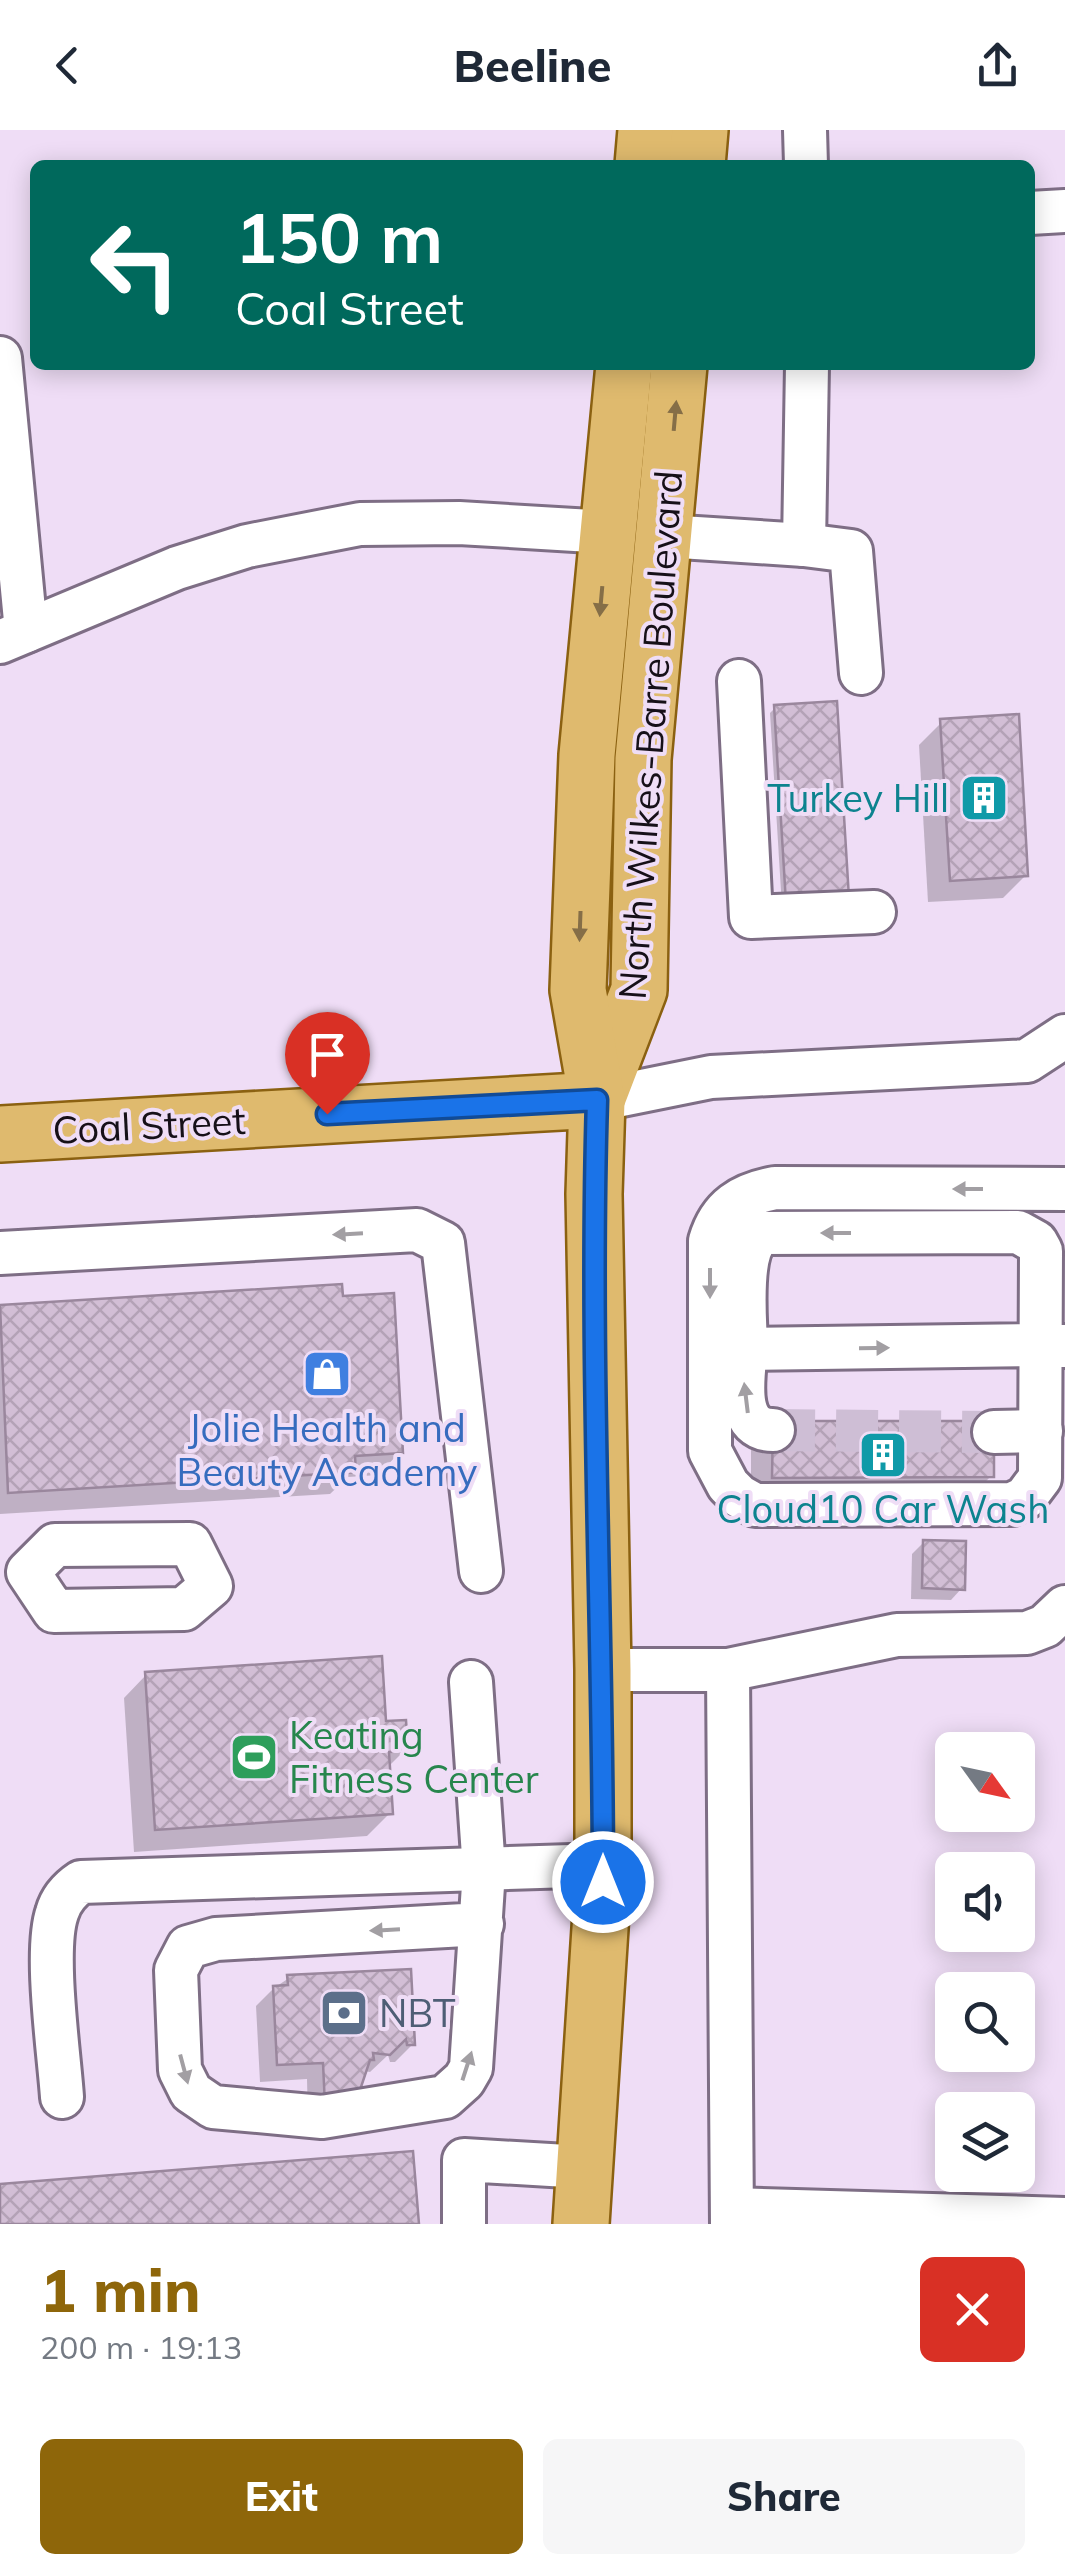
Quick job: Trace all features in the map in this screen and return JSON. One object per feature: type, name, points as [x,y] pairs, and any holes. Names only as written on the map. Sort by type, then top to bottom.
[{"type":"main road","points":[[643,160],[646,130]]},
{"type":"main road","points":[[697,160],[700,130]]},
{"type":"main road","name":"North Wilkes-Barre Boulevard","points":[[580,2224],[603,1865],[603,1670],[594,1194],[597,1100],[578,990],[588,755],[624,370]]},
{"type":"main road","name":"North Wilkes-Barre Boulevard","points":[[597,1100],[639,990],[643,759],[680,370]]},
{"type":"main road","name":"Coal Street","points":[[0,1134],[597,1100]]},
{"type":"street","points":[[805,130],[806,160]]},
{"type":"street","points":[[1035,213],[1065,211]]},
{"type":"street","points":[[0,358],[13,637],[177,568],[248,546],[360,524],[459,523],[608,532]]},
{"type":"street","points":[[804,544],[806,370]]},
{"type":"street","points":[[664,536],[804,544],[851,551],[862,673]]},
{"type":"street","points":[[740,680],[752,917],[874,912]]},
{"type":"street","points":[[597,1100],[711,1077],[1026,1061],[1065,1036]]},
{"type":"street","points":[[773,1430],[756,1426],[743,1403],[746,1257],[752,1240],[761,1233],[1027,1234],[1041,1251],[1053,1346],[1040,1431],[1040,1478],[1025,1498],[1012,1504],[755,1505],[738,1496],[717,1469],[710,1452],[710,1241],[716,1222],[726,1209],[755,1192],[775,1188],[1065,1189]]},
{"type":"street","points":[[0,1252],[417,1230],[443,1243],[481,1571]]},
{"type":"street","points":[[746,1349],[1053,1346]]},
{"type":"street","points":[[994,1432],[1040,1431]]},
{"type":"street","points":[[603,1670],[728,1670],[897,1635],[1027,1633],[1045,1626],[1065,1607]]},
{"type":"street","points":[[728,1670],[732,2216],[1065,2219]]},
{"type":"street","points":[[471,1682],[484,1870],[482,1924],[471,2068],[464,2080],[446,2097],[322,2117],[214,2107],[191,2092],[180,2070],[176,1970],[188,1946],[216,1940],[482,1924]]},
{"type":"street","points":[[62,2097],[52,1954],[56,1914],[68,1891],[81,1882],[603,1865]]},
{"type":"street","points":[[464,2224],[464,2160],[584,2167]]},
{"type":"building","name":"Turkey Hill","points":[[837,701],[849,898],[786,903],[774,705]]},
{"type":"building","name":"Turkey Hill","points":[[1019,714],[1028,876],[950,881],[940,719]]},
{"type":"building","points":[[342,1284],[343,1296],[394,1293],[403,1453],[355,1456],[356,1472],[8,1493],[0,1305]]},
{"type":"building","name":"Cloud10 Car Wash","points":[[773,1421],[994,1421],[994,1477],[772,1478]]},
{"type":"building","points":[[923,1540],[966,1541],[965,1590],[922,1588]]},
{"type":"building","points":[[382,1656],[386,1721],[406,1720],[408,1751],[389,1752],[393,1814],[155,1830],[145,1672]]},
{"type":"building","name":"NBT","points":[[411,1969],[415,2045],[407,2045],[406,2039],[390,2055],[373,2053],[374,2060],[370,2060],[355,2105],[325,2106],[323,2063],[277,2065],[273,1986],[288,1985],[287,1975]]},
{"type":"building","points":[[413,2151],[419,2224],[0,2224],[0,2184]]},
{"type":"tunnel","points":[[773,1430],[994,1432]]},
{"type":"place","name":"Turkey Hill","points":[[984,798]]},
{"type":"place","name":"Jolie Health and Beauty Academy","points":[[327,1374]]},
{"type":"place","name":"Cloud10 Car Wash","points":[[883,1455]]},
{"type":"place","name":"Keating Fitness Center","points":[[254,1757]]},
{"type":"place","name":"NBT","points":[[344,2013]]},
{"type":"route","points":[[327,1114],[597,1100],[594,1194],[603,1882]]}]
